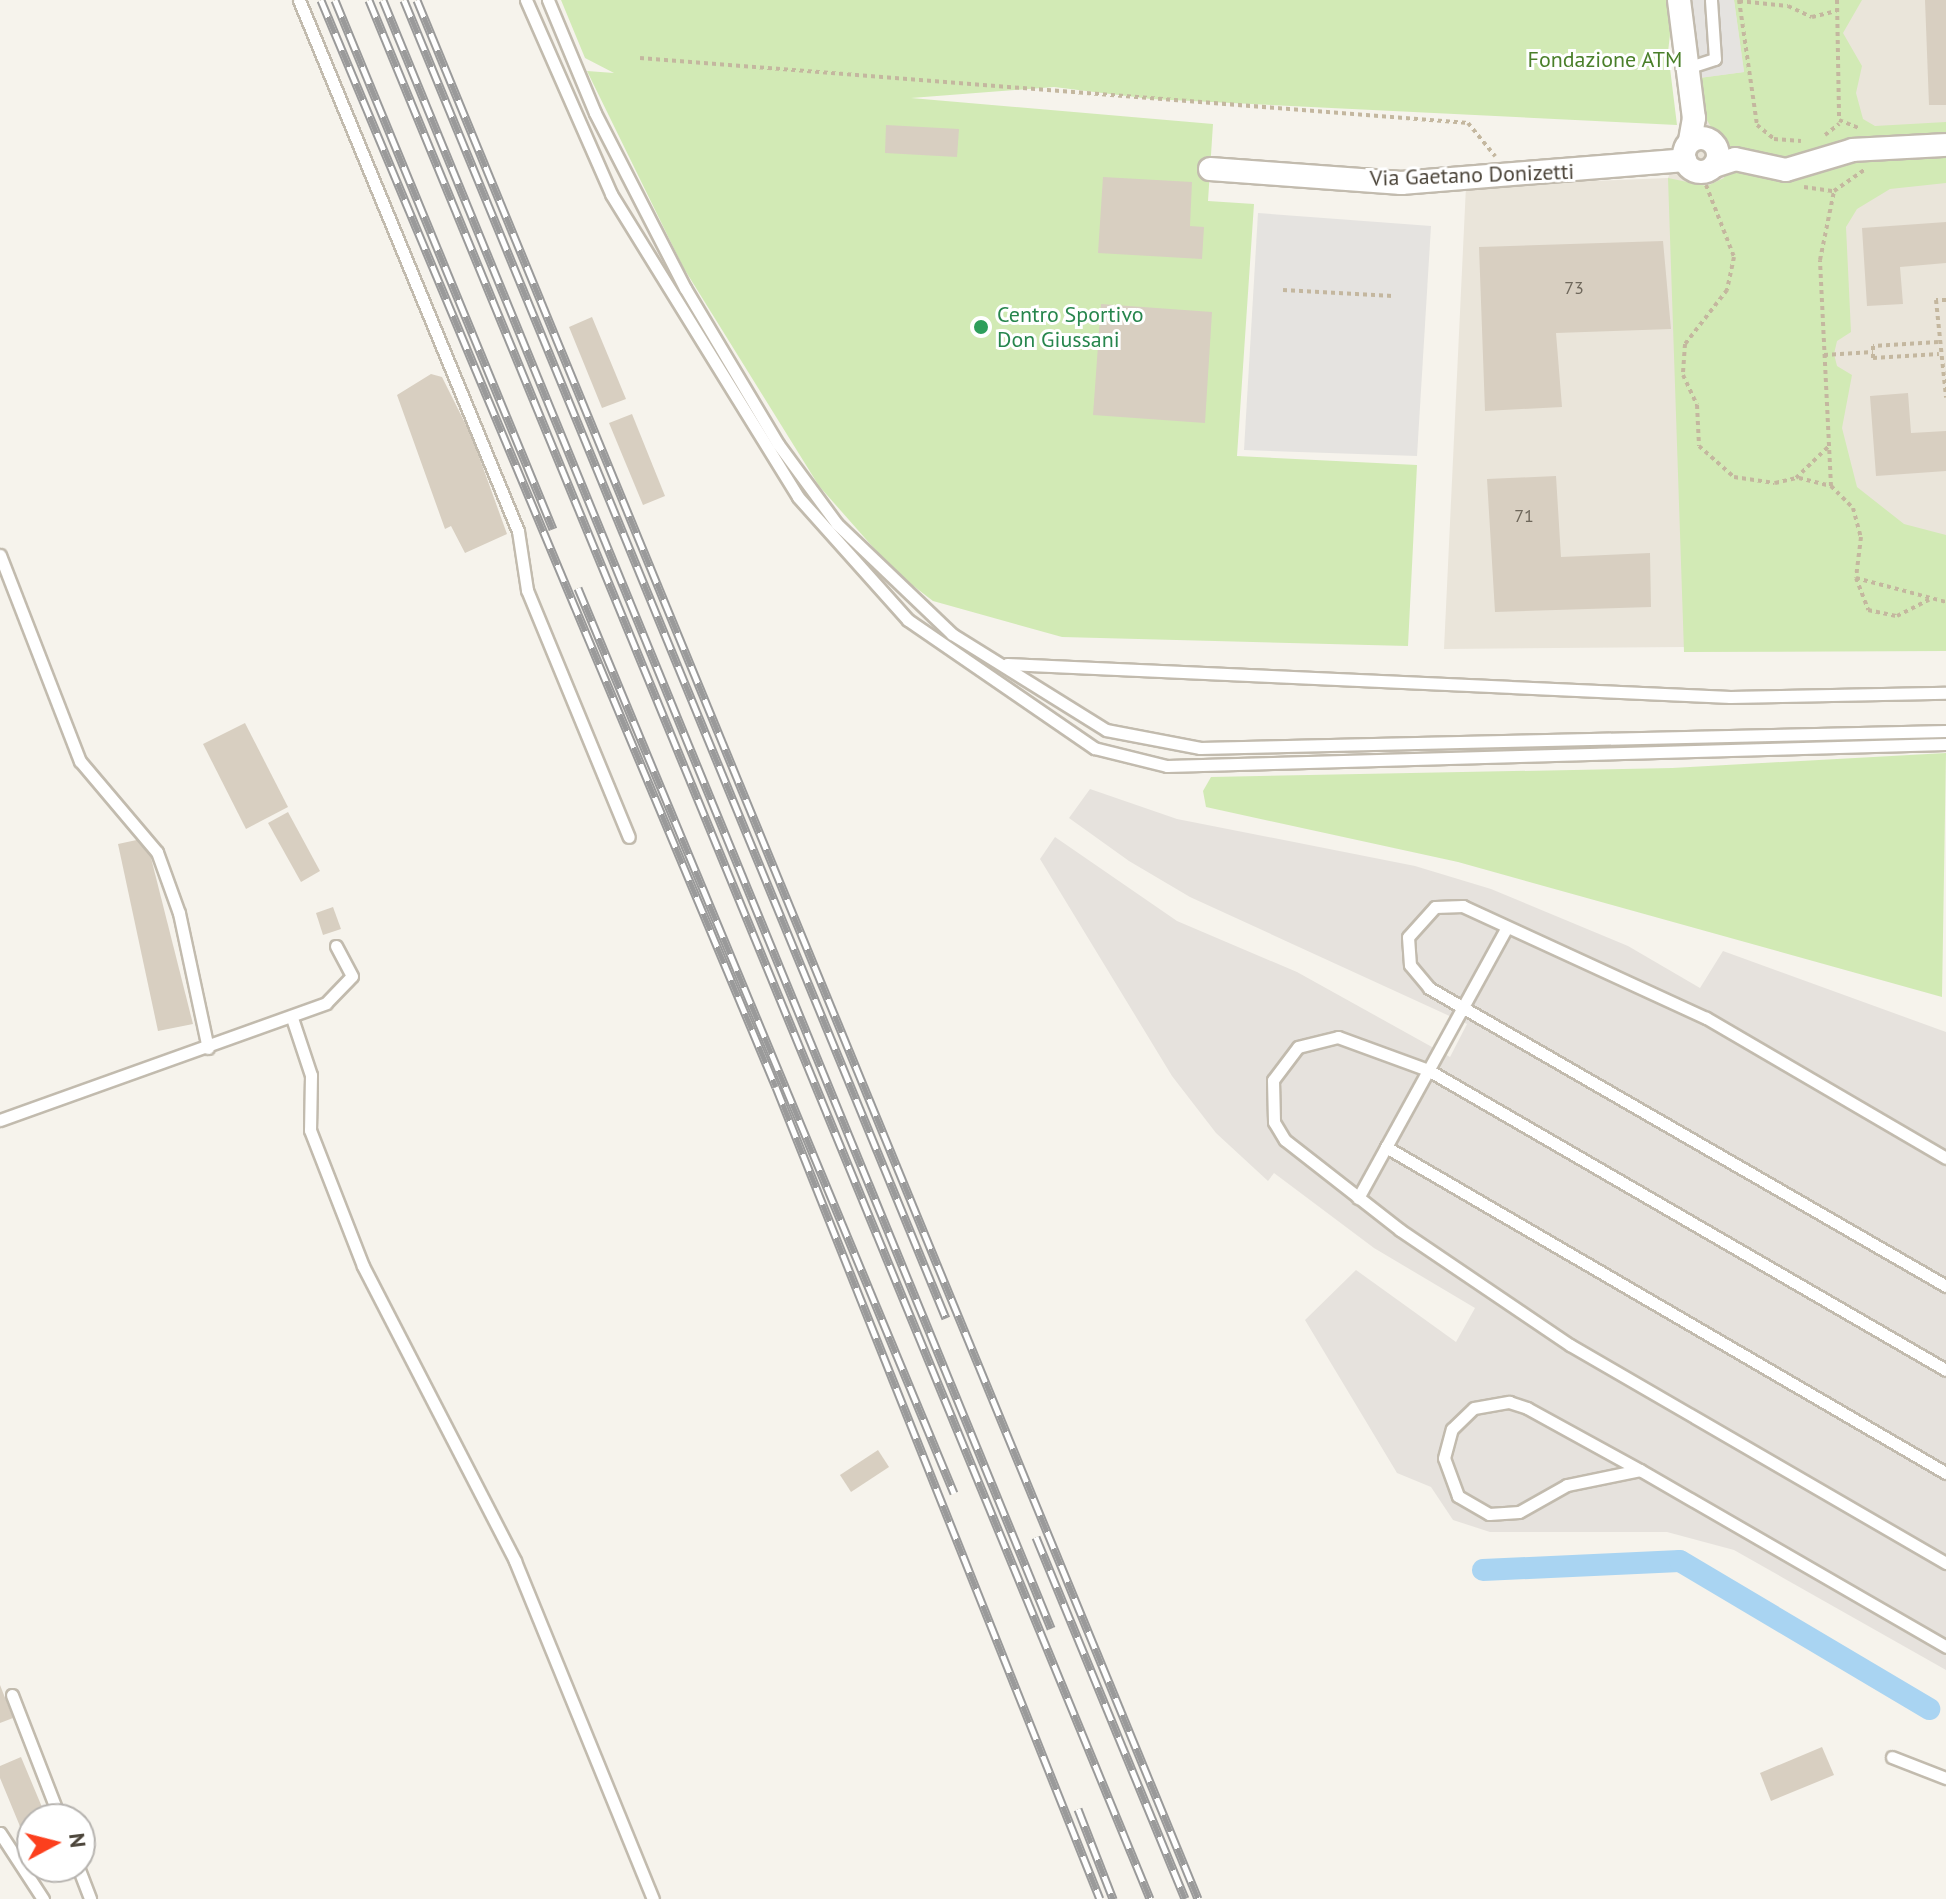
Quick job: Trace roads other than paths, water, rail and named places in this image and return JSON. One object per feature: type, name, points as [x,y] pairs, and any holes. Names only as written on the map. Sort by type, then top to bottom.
[{"type":"street","points":[[1679,0],[1687,68],[1688,151]]},
{"type":"street","name":"Via Gaetano Donizetti","points":[[1210,169],[1401,183],[1506,176],[1688,151],[1698,171],[1709,172],[1735,159],[1786,170],[1853,150],[1946,145]]},
{"type":"lane","points":[[299,0],[518,531],[527,590],[629,837]]},
{"type":"lane","points":[[526,0],[611,194],[798,497],[908,620],[1094,748],[1167,766],[1946,744]]},
{"type":"lane","points":[[548,0],[634,195],[778,444],[890,581],[998,662],[1106,730],[1163,745],[1946,731]]},
{"type":"lane","points":[[1687,68],[1715,59],[1711,0]]},
{"type":"lane","points":[[0,555],[80,761],[157,852],[179,913],[208,1048]]},
{"type":"lane","points":[[998,662],[1120,674],[1730,697],[1946,693]]},
{"type":"lane","points":[[1946,1158],[1706,1018],[1507,927],[1449,904],[1414,924],[1410,965],[1463,1007],[1946,1286]]},
{"type":"lane","points":[[1358,1198],[1507,927]]},
{"type":"lane","points":[[0,1120],[292,1018],[326,1003],[352,976],[336,946]]},
{"type":"lane","points":[[292,1018],[311,1075],[310,1130],[357,1251],[515,1561],[653,1899]]},
{"type":"lane","points":[[1946,1370],[1428,1070],[1338,1037],[1317,1038],[1283,1062],[1273,1080],[1274,1122],[1285,1140],[1358,1198],[1570,1345],[1946,1563]]},
{"type":"lane","points":[[1386,1147],[1946,1473]]},
{"type":"lane","points":[[1640,1470],[1567,1485],[1505,1515],[1458,1496],[1444,1458],[1460,1418],[1509,1402],[1640,1470],[1946,1647]]},
{"type":"lane","points":[[12,1695],[54,1803]]},
{"type":"lane","points":[[1892,1757],[1946,1778]]},
{"type":"lane","points":[[0,1833],[43,1899]]},
{"type":"waterway","points":[[1483,1570],[1680,1561],[1929,1709]]},
{"type":"railway","points":[[321,0],[776,1087],[1100,1899]]},
{"type":"railway","points":[[335,0],[553,529]]},
{"type":"railway","points":[[369,0],[1150,1899]]},
{"type":"railway","points":[[383,0],[1051,1628]]},
{"type":"railway","points":[[404,0],[946,1318]]},
{"type":"railway","points":[[417,0],[1198,1899]]},
{"type":"railway","points":[[578,588],[954,1493]]},
{"type":"railway","points":[[1036,1537],[1185,1899]]},
{"type":"railway","points":[[1078,1809],[1113,1899]]},
{"type":"place","name":"Centro Sportivo Don Giussani","points":[[981,327]]},
{"type":"park label","name":"Fondazione ATM","points":[[1605,60]]}]
